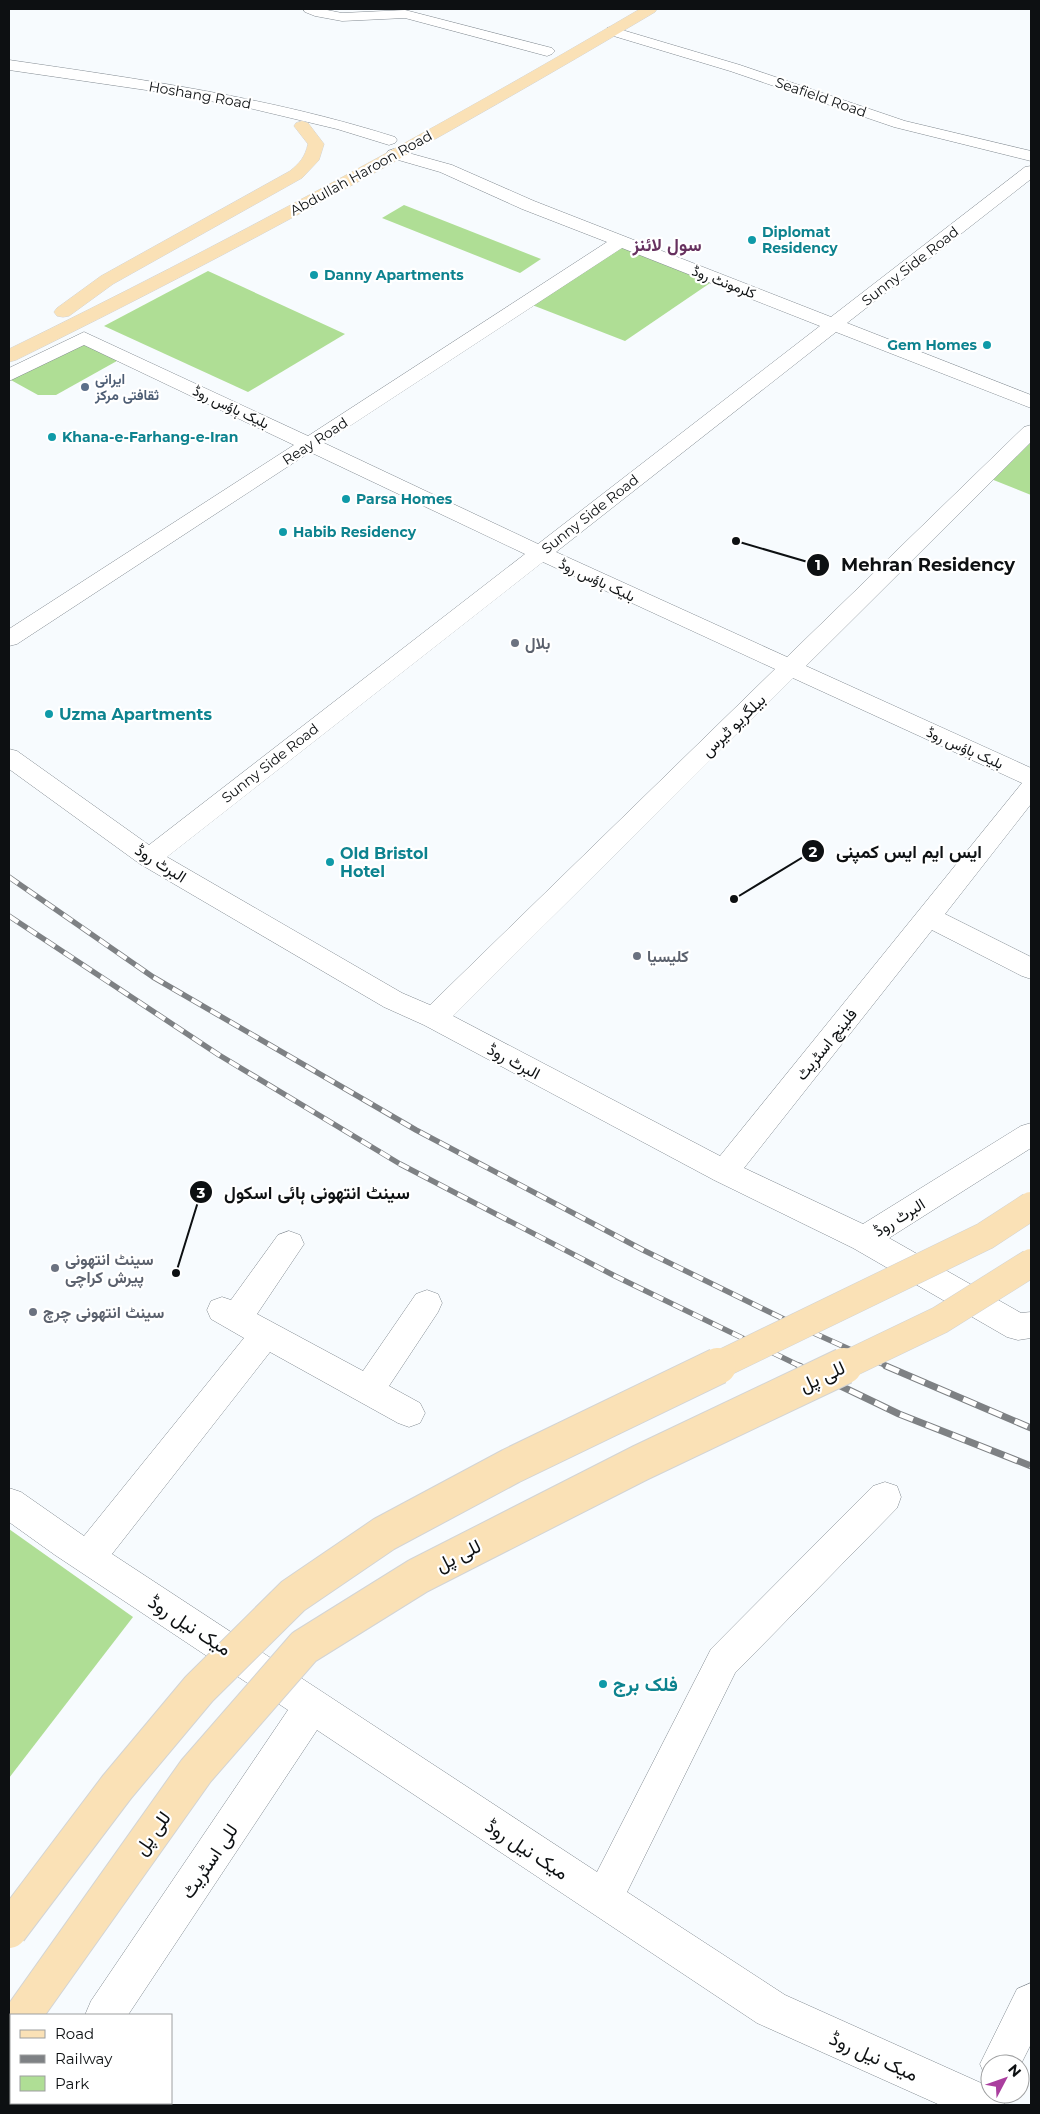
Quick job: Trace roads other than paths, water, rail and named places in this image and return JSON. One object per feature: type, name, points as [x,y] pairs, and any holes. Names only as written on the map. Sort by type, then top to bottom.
[{"type":"main road","name":"Abdullah Haroon Road","points":[[67,324],[245,236],[403,150],[609,24],[650,9]]},
{"type":"main road","name":"Abdullah Haroon Road","points":[[592,26],[609,24]]},
{"type":"main road","points":[[531,60],[562,42]]},
{"type":"main road","points":[[9,356],[67,324],[107,280],[291,178],[307,166],[314,156],[316,144],[302,126]]},
{"type":"main road","name":"Abdullah Haroon Road","points":[[403,150],[406,130]]},
{"type":"main road","name":"Abdullah Haroon Road","points":[[371,149],[403,150]]},
{"type":"main road","name":"Abdullah Haroon Road","points":[[67,324],[131,279],[317,178]]},
{"type":"main road","points":[[9,339],[67,324]]},
{"type":"main road","points":[[9,1930],[117,1787],[199,1689],[293,1596],[384,1534],[511,1466],[985,1236],[1031,1206]]},
{"type":"main road","name":"للی پل","points":[[24,2014],[196,1771],[304,1647],[418,1576],[640,1463],[940,1320],[1031,1263]]},
{"type":"street","points":[[310,9],[342,17],[370,17],[406,11],[548,51]]},
{"type":"street","name":"Seafield Road","points":[[609,24],[900,124],[1031,156]]},
{"type":"street","name":"Hoshang Road","points":[[9,65],[282,110],[346,126],[403,150]]},
{"type":"street","name":"Hoshang Road","points":[[9,76],[202,105],[302,126],[371,149]]},
{"type":"street","name":"کلرمونٹ روڈ","points":[[403,150],[621,241],[1031,402]]},
{"type":"street","name":"Sunny Side Road","points":[[149,858],[1031,171]]},
{"type":"street","name":"Reay Road","points":[[9,639],[621,241]]},
{"type":"street","points":[[9,375],[67,324]]},
{"type":"street","name":"بلیک ہاؤس روڈ","points":[[67,324],[310,444],[540,553],[1031,778]]},
{"type":"street","name":"بیلگریو ٹیرس","points":[[434,1018],[1031,431]]},
{"type":"street","name":"البرٹ روڈ","points":[[9,757],[149,858],[393,1000],[434,1018],[724,1172],[864,1240],[1031,1134]]},
{"type":"street","name":"فلینچ اسٹریٹ","points":[[724,1172],[1031,788]]},
{"type":"street","points":[[928,917],[1031,969]]},
{"type":"street","points":[[864,1240],[1018,1327],[1031,1325]]},
{"type":"street","points":[[290,1244],[229,1314],[409,1414]]},
{"type":"street","points":[[368,1390],[427,1303]]},
{"type":"street","points":[[88,1558],[266,1334]]},
{"type":"street","points":[[603,1898],[723,1660],[885,1497]]},
{"type":"street","name":"میک نیل روڈ","points":[[9,1503],[88,1558],[771,2009],[980,2096]]},
{"type":"street","name":"للی اسٹریٹ","points":[[106,2014],[312,1706]]},
{"type":"street","points":[[1005,2054],[1031,2003]]},
{"type":"railway","points":[[9,877],[153,977],[416,1130],[643,1250],[796,1325],[889,1367]]},
{"type":"railway","points":[[9,916],[219,1055],[400,1164],[615,1276],[802,1367]]},
{"type":"railway","points":[[799,1366],[899,1414],[1031,1466]]},
{"type":"railway","points":[[886,1366],[1031,1428]]},
{"type":"place","name":"Diplomat Residency","points":[[752,240]]},
{"type":"place","name":"Danny Apartments","points":[[314,275]]},
{"type":"place","name":"Gem Homes","points":[[987,345]]},
{"type":"place","name":"ایرانی ثقافتی مرکز","points":[[85,387]]},
{"type":"place","name":"Khana-e-Farhang-e-Iran","points":[[52,437]]},
{"type":"place","name":"Parsa Homes","points":[[346,499]]},
{"type":"place","name":"Habib Residency","points":[[283,532]]},
{"type":"place","name":"Mehran Residency","points":[[736,541]]},
{"type":"place","name":"بلال","points":[[515,643]]},
{"type":"place","name":"Uzma Apartments","points":[[49,714]]},
{"type":"place","name":"Old Bristol Hotel","points":[[330,862]]},
{"type":"place","name":"ایس ایم ایس کمپنی","points":[[734,899]]},
{"type":"place","name":"کلیسیا","points":[[637,956]]},
{"type":"place","name":"سینٹ انتھونی پیرش کراچی","points":[[55,1268]]},
{"type":"place","name":"سینٹ انتھونی ہائی اسکول","points":[[176,1273]]},
{"type":"place","name":"سینٹ انتھونی چرچ","points":[[33,1312]]},
{"type":"place","name":"فلک برج","points":[[603,1684]]},
{"type":"district","name":"سول لائنز","points":[[667,245]]}]
